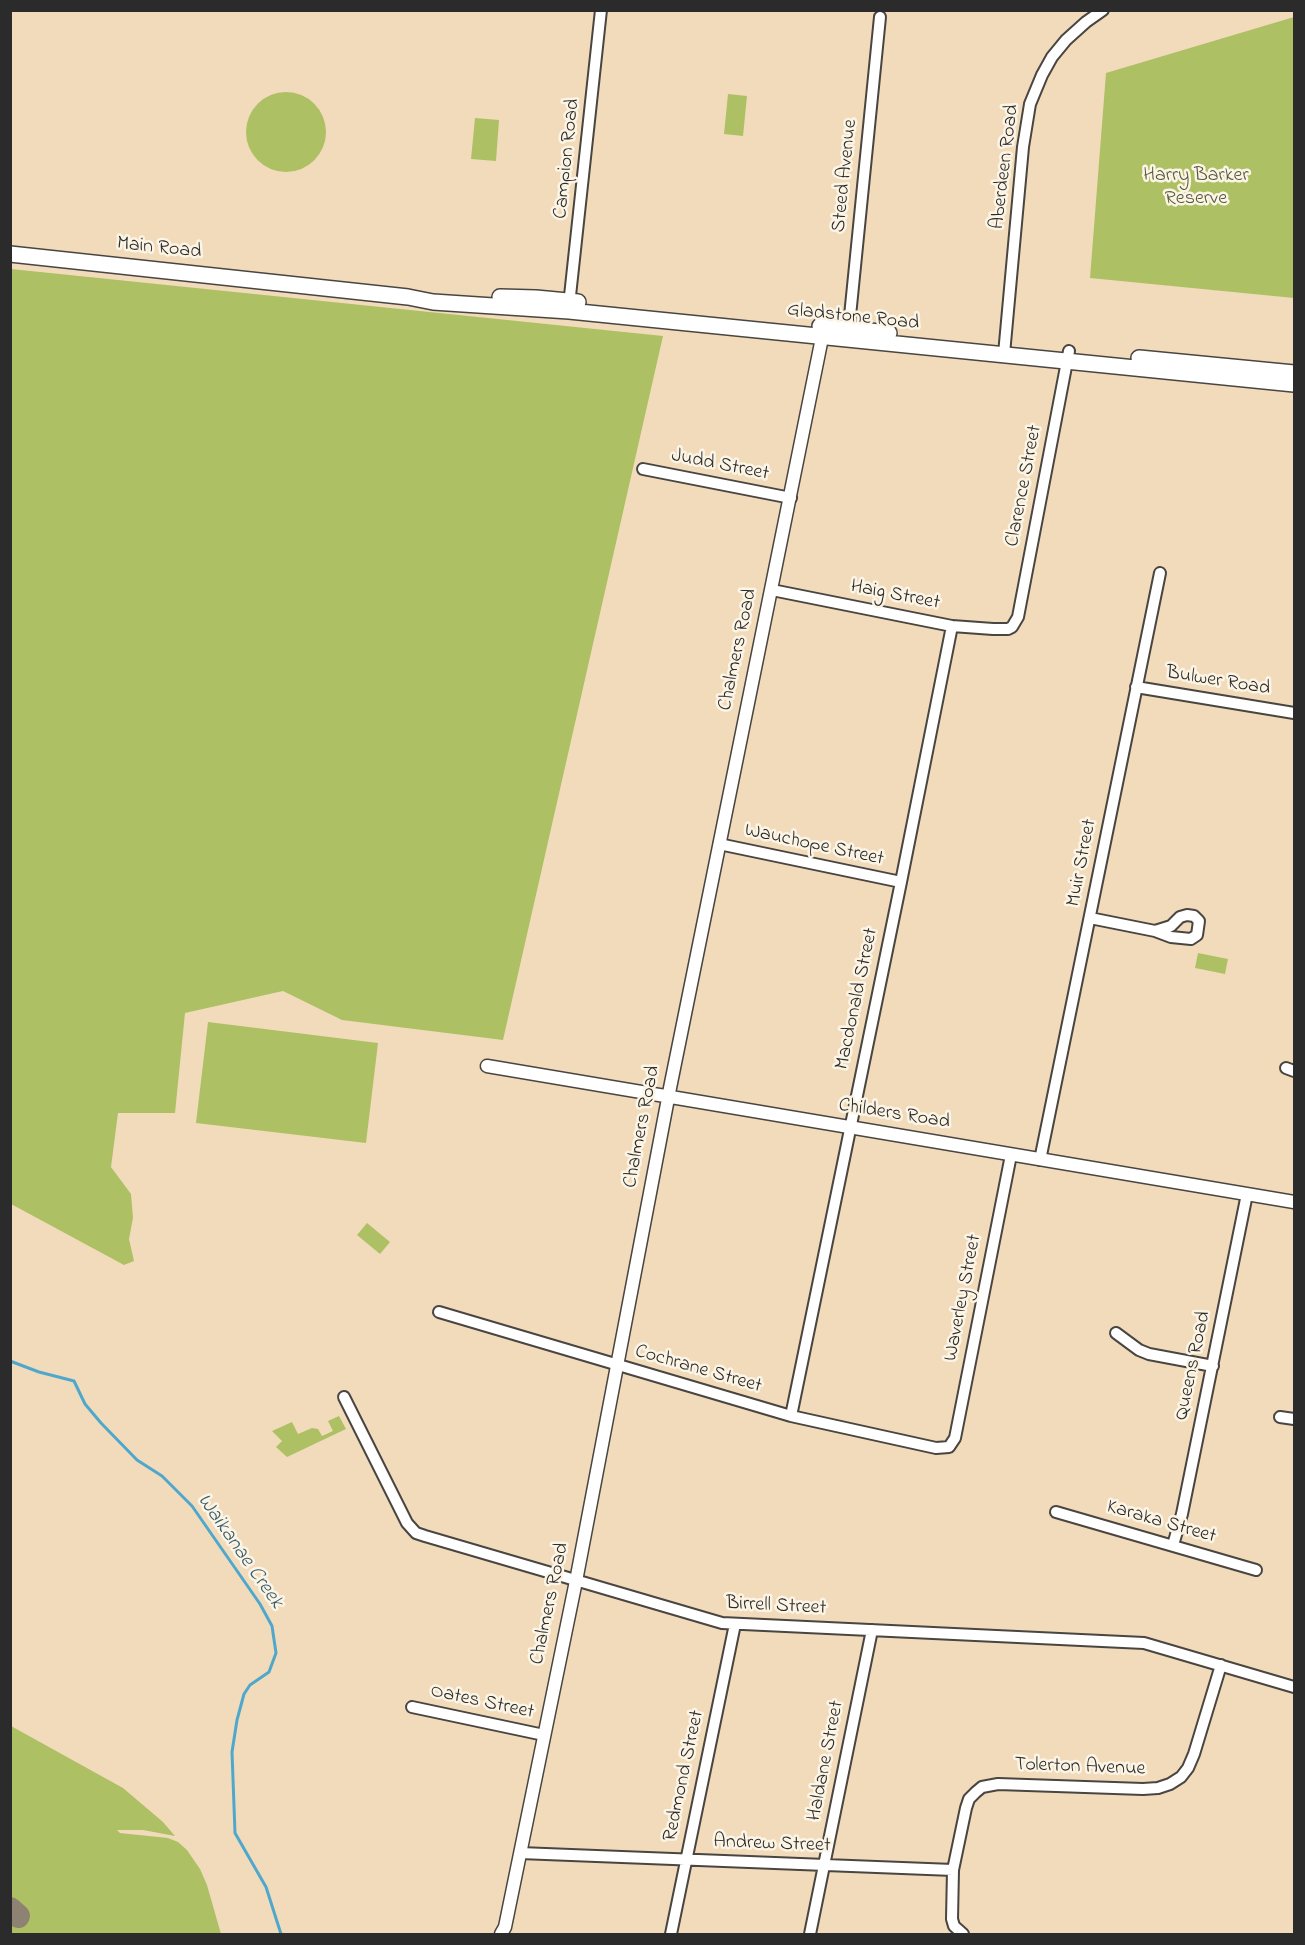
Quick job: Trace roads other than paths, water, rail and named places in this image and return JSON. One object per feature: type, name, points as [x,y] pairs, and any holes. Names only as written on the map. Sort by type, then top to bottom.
[{"type":"main road","name":"Main Road","points":[[10,254],[304,286]]},
{"type":"main road","name":"Gladstone Road","points":[[304,286],[408,297],[434,294],[536,298],[569,306],[1004,350],[1294,373]]},
{"type":"main road","name":"Gladstone Road","points":[[1069,356],[1294,384]]},
{"type":"street","name":"Campion Road","points":[[569,306],[601,10]]},
{"type":"street","name":"Aberdeen Road","points":[[1004,350],[1023,147],[1030,104],[1052,57],[1066,40],[1102,10]]},
{"type":"street","name":"Steed Avenue","points":[[848,334],[880,17]]},
{"type":"street","name":"Chalmers Road","points":[[501,1935],[505,1927],[576,1581],[668,1098],[824,331]]},
{"type":"street","name":"Clarence Street","points":[[1012,627],[1018,617],[1069,356]]},
{"type":"street","name":"Judd Street","points":[[643,469],[791,498]]},
{"type":"street","name":"Muir Street","points":[[1040,1160],[1160,573]]},
{"type":"street","name":"Haig Street","points":[[772,590],[952,626],[1002,630],[1012,627]]},
{"type":"street","name":"Macdonald Street","points":[[791,1416],[952,626]]},
{"type":"street","name":"Bulwer Road","points":[[1136,687],[1294,713]]},
{"type":"street","name":"Wauchope Street","points":[[719,844],[901,882]]},
{"type":"street","points":[[1090,918],[1155,931]]},
{"type":"street","name":"Childers Road","points":[[487,1066],[1294,1202]]},
{"type":"street","name":"Waverley Street","points":[[949,1447],[955,1438],[1011,1155]]},
{"type":"street","name":"Queens Road","points":[[1173,1545],[1182,1514],[1247,1194]]},
{"type":"street","name":"Cochrane Street","points":[[440,1312],[791,1416],[936,1448],[949,1447]]},
{"type":"street","points":[[1116,1333],[1139,1350],[1149,1354],[1213,1366]]},
{"type":"street","name":"Birrell Street","points":[[344,1397],[411,1529],[425,1536],[710,1620],[735,1624],[1144,1643],[1294,1687]]},
{"type":"street","points":[[1280,1417],[1294,1419]]},
{"type":"street","name":"Karaka Street","points":[[1056,1512],[1256,1570]]},
{"type":"street","name":"Redmond Street","points":[[671,1935],[735,1624]]},
{"type":"street","name":"Haldane Street","points":[[810,1935],[872,1630]]},
{"type":"street","name":"Tolerton Avenue","points":[[953,1870],[969,1799],[982,1787],[998,1784],[1143,1789],[1158,1788],[1181,1777],[1194,1754],[1221,1665]]},
{"type":"street","name":"Oates Street","points":[[412,1707],[544,1735]]},
{"type":"street","name":"Andrew Street","points":[[520,1853],[953,1870]]},
{"type":"street","points":[[953,1870],[952,1919],[954,1926],[963,1935]]},
{"type":"waterway","name":"Waikanae Creek","points":[[10,1361],[39,1372],[74,1381],[85,1404],[101,1423],[137,1460],[162,1476],[192,1506],[260,1604],[272,1626],[276,1653],[269,1672],[250,1685],[244,1694],[232,1752],[235,1833],[266,1887],[281,1934]]},
{"type":"park label","name":"Harry Barker Reserve","points":[[1196,188]]}]
